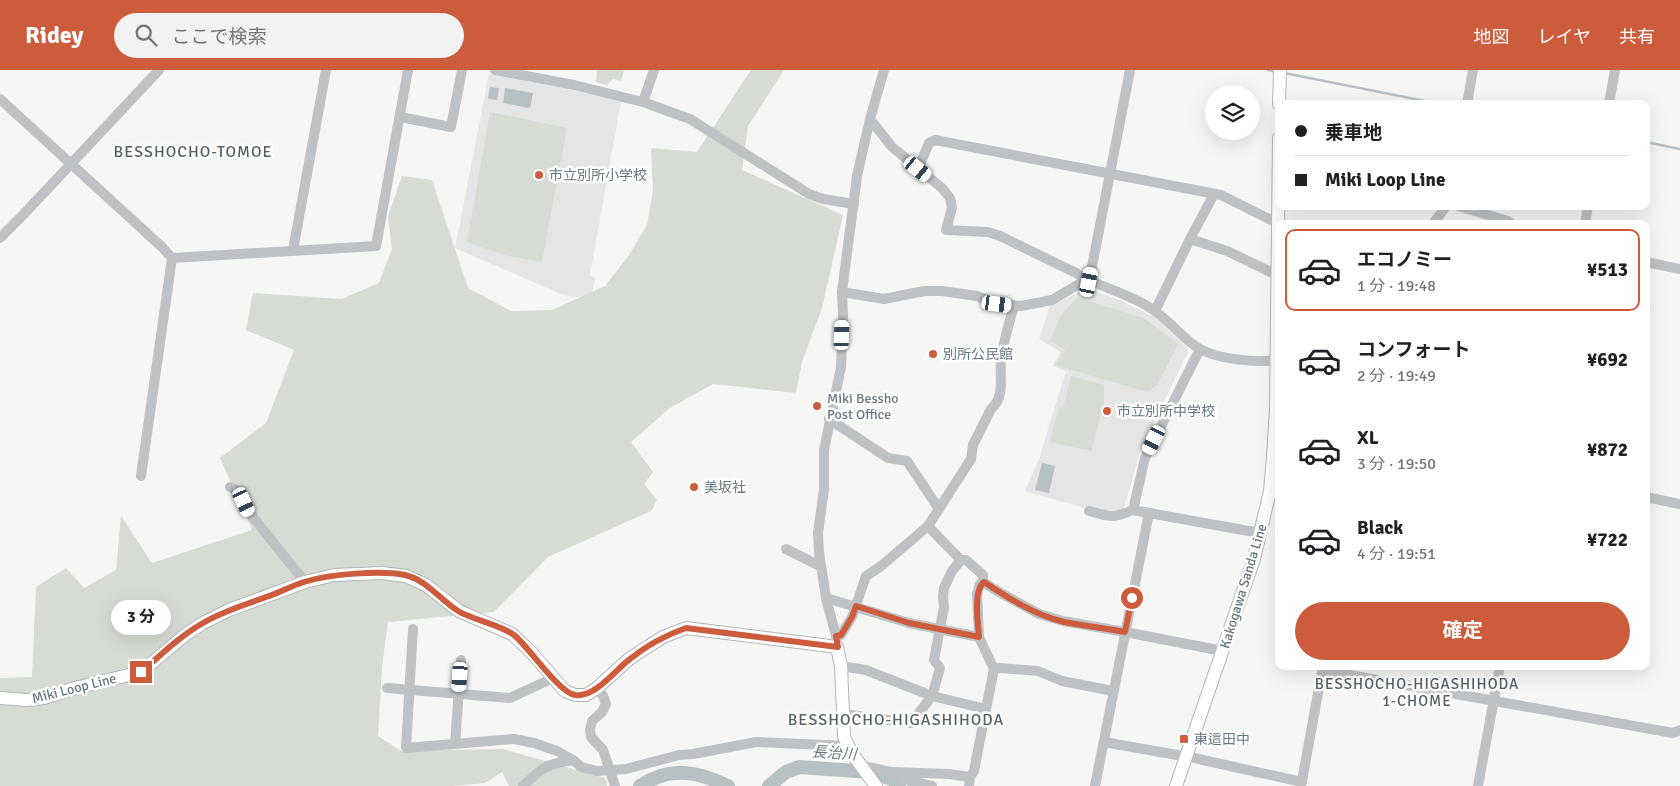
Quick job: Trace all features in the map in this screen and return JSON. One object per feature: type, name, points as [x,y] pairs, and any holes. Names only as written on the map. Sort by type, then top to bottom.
[{"type":"main road","points":[[1279,100],[1280,70]]},
{"type":"main road","name":"Kakogawa Sanda Line","points":[[1176,786],[1254,559],[1270,491],[1275,443]]},
{"type":"main road","name":"Miki Loop Line","points":[[0,698],[27,700],[44,698],[75,688],[141,672],[203,623],[229,610],[306,582],[334,575],[382,573],[406,576],[426,585],[459,611],[512,634],[531,652],[565,691],[575,695],[586,694],[597,688],[641,650],[663,637],[686,628],[837,642]]},
{"type":"main road","points":[[837,642],[841,666],[844,736],[847,746],[876,786]]},
{"type":"street","points":[[0,238],[159,70]]},
{"type":"street","points":[[292,250],[326,70]]},
{"type":"street","points":[[172,258],[376,246],[408,70]]},
{"type":"street","points":[[400,117],[451,127],[462,70]]},
{"type":"street","points":[[499,70],[538,74],[643,102],[690,119],[809,194],[823,199],[854,204]]},
{"type":"street","points":[[643,102],[654,70]]},
{"type":"street","points":[[837,642],[820,566],[818,533],[824,489],[824,450],[841,360],[842,292],[857,176],[884,70]]},
{"type":"street","points":[[1089,282],[1130,70]]},
{"type":"street","points":[[1468,100],[1473,70]]},
{"type":"street","points":[[1610,100],[1615,70]]},
{"type":"street","points":[[0,99],[172,258]]},
{"type":"street","points":[[870,119],[892,147],[942,188],[950,198],[952,208],[946,230],[988,232],[1000,236],[1076,273],[1089,282]]},
{"type":"street","points":[[918,169],[929,143],[935,140],[1221,195],[1275,222]]},
{"type":"street","points":[[1156,311],[1190,239],[1214,194]]},
{"type":"street","points":[[1471,210],[1505,220]]},
{"type":"street","points":[[1190,239],[1227,251],[1275,274]]},
{"type":"street","points":[[141,476],[172,258]]},
{"type":"street","points":[[1650,263],[1680,269]]},
{"type":"street","points":[[842,292],[884,299],[924,291],[942,291],[978,296],[997,304],[1014,306],[1052,300],[1079,284],[1096,283],[1156,311],[1200,349],[1215,355],[1264,362],[1275,360]]},
{"type":"street","points":[[837,642],[852,617],[866,576],[880,567],[928,526],[971,459],[973,445],[991,408],[995,405],[1002,386],[1001,361],[1014,306]]},
{"type":"street","points":[[1133,510],[1145,458],[1200,349]]},
{"type":"street","points":[[829,419],[888,458],[907,461],[939,510]]},
{"type":"street","points":[[230,488],[240,492],[248,511],[306,582]]},
{"type":"street","points":[[1650,498],[1680,504]]},
{"type":"street","points":[[1089,511],[1116,517],[1133,510],[1260,533]]},
{"type":"street","points":[[1095,786],[1148,513]]},
{"type":"street","points":[[928,526],[961,560],[966,560],[983,576],[984,582],[1039,614],[1063,622],[1223,651]]},
{"type":"street","points":[[786,550],[820,566]]},
{"type":"street","points":[[844,714],[912,723],[932,696],[940,668],[934,660],[944,607],[944,588],[961,560]]},
{"type":"street","points":[[864,769],[949,774],[969,781],[974,771],[994,668],[979,637],[977,594],[980,584],[984,582]]},
{"type":"street","points":[[826,598],[909,623],[979,637]]},
{"type":"street","points":[[413,629],[406,748],[514,739],[534,743],[557,751],[581,767],[597,772],[626,770],[679,755],[756,742],[847,746]]},
{"type":"street","points":[[456,744],[461,660]]},
{"type":"street","points":[[841,666],[866,670],[932,696],[986,709]]},
{"type":"street","points":[[994,668],[1038,672],[1062,681],[1113,691]]},
{"type":"street","points":[[1104,742],[1186,757],[1302,784],[1323,670]]},
{"type":"street","points":[[1333,670],[1493,702],[1673,733],[1680,730]]},
{"type":"street","points":[[1478,786],[1499,670]]},
{"type":"street","points":[[387,688],[510,698],[553,678]]},
{"type":"street","points":[[597,688],[606,704],[602,712],[592,721],[591,737],[603,750],[615,786]]},
{"type":"street","points":[[523,786],[539,771],[551,764],[573,760]]},
{"type":"street","points":[[892,772],[910,781],[932,786]]},
{"type":"shaded area","points":[[597,70],[624,70],[621,81],[613,79],[607,85],[596,82]]},
{"type":"shaded area","points":[[751,70],[784,70],[748,126],[742,170],[843,215],[822,308],[802,362],[796,393],[713,384],[670,408],[631,442],[653,472],[644,484],[657,500],[651,511],[548,557],[494,612],[388,622],[382,667],[378,736],[401,751],[503,749],[605,778],[607,786],[509,786],[502,772],[485,783],[452,786],[0,786],[0,678],[32,677],[36,587],[66,568],[84,588],[116,570],[121,516],[152,563],[252,530],[220,458],[266,423],[294,350],[246,330],[253,293],[342,299],[379,283],[392,249],[388,216],[402,176],[432,180],[468,288],[511,311],[552,310],[605,286],[629,255],[647,225],[653,190],[651,148],[697,152]]},
{"type":"shaded area","name":"市立別所小学校","points":[[489,74],[621,101],[590,275],[595,278],[591,299],[563,295],[455,248]]},
{"type":"shaded area","points":[[490,87],[499,88],[497,100],[488,99]]},
{"type":"shaded area","points":[[505,88],[533,93],[530,108],[503,103]]},
{"type":"shaded area","points":[[490,112],[567,128],[542,262],[508,256],[467,242]]},
{"type":"shaded area","name":"市立別所中学校","points":[[1082,291],[1097,292],[1122,301],[1154,317],[1189,349],[1140,452],[1123,511],[1109,515],[1025,491],[1039,459],[1066,371],[1052,366],[1061,352],[1039,339],[1050,306]]},
{"type":"shaded area","points":[[1077,298],[1144,318],[1178,344],[1157,385],[1148,392],[1055,365],[1066,350],[1050,341],[1061,315]]},
{"type":"shaded area","points":[[1071,376],[1104,385],[1104,403],[1091,451],[1050,442],[1059,407],[1063,408]]},
{"type":"shaded area","points":[[1042,463],[1055,466],[1049,493],[1035,490]]},
{"type":"waterway","points":[[1268,70],[1276,72]]},
{"type":"waterway","points":[[1284,73],[1420,100]]},
{"type":"waterway","points":[[1650,143],[1680,149]]},
{"type":"waterway","name":"長治川","points":[[769,786],[786,772],[799,767],[871,772],[892,779],[899,786]]},
{"type":"waterway","name":"長治川","points":[[640,786],[662,775],[673,773],[694,774],[728,786]]},
{"type":"place","name":"市立別所小学校","points":[[539,175]]},
{"type":"place","name":"別所公民館","points":[[933,354]]},
{"type":"place","name":"Miki Bessho Post Office","points":[[817,406]]},
{"type":"place","name":"市立別所中学校","points":[[1107,411]]},
{"type":"place","name":"美坂社","points":[[694,487]]},
{"type":"place","name":"東這田中","points":[[1184,739]]},
{"type":"district","name":"BESSHOCHO-TOMOE","points":[[193,151]]},
{"type":"district","name":"BESSHOCHO-HIGASHIHODA 1-CHOME","points":[[1417,692]]},
{"type":"district","name":"BESSHOCHO-HIGASHIHODA","points":[[896,719]]},
{"type":"route","points":[[141,672],[203,623],[229,610],[306,582],[334,575],[382,573],[406,576],[426,585],[459,611],[512,634],[531,652],[565,691],[575,695],[586,694],[597,688],[641,650],[663,637],[686,628],[838,647],[836,636],[841,635],[852,617],[856,606],[909,623],[979,637],[977,594],[980,584],[984,582],[1039,614],[1063,622],[1125,632],[1132,598]]}]
